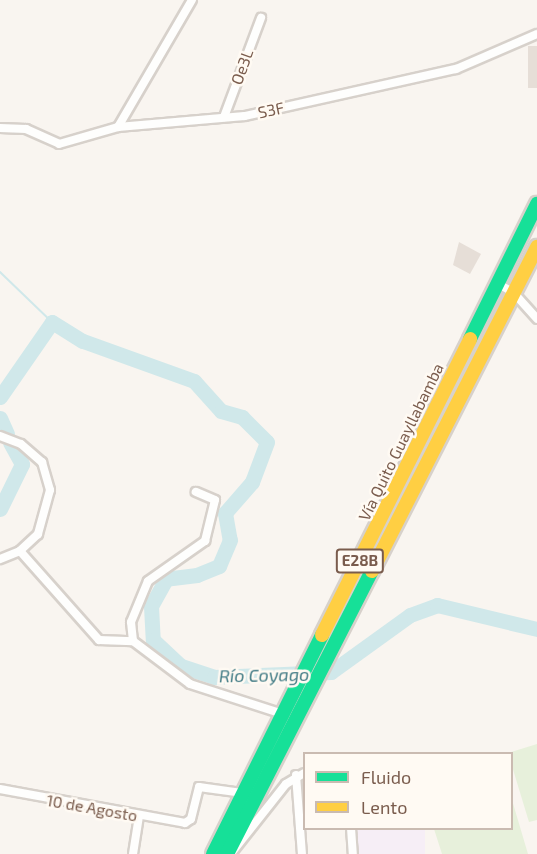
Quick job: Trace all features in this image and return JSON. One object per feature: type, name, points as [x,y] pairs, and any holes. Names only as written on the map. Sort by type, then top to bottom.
[{"type":"highway","name":"Vía Quito Guayllabamba","points":[[213,854],[537,204]]},
{"type":"highway","name":"E28B","points":[[228,854],[537,247]]},
{"type":"street","points":[[118,127],[192,0]]},
{"type":"street","name":"Oe3L","points":[[224,117],[261,18]]},
{"type":"street","name":"S3F","points":[[0,128],[26,129],[59,144],[118,127],[224,117],[456,69],[537,34]]},
{"type":"street","points":[[498,284],[513,292],[537,319]]},
{"type":"street","points":[[0,436],[21,444],[49,473],[45,520],[20,551],[0,559]]},
{"type":"street","points":[[133,641],[131,622],[148,581],[205,541],[215,500],[196,492]]},
{"type":"street","points":[[20,551],[99,640],[133,641],[190,684],[283,714]]},
{"type":"street","points":[[228,854],[296,775],[303,773]]},
{"type":"street","points":[[296,775],[302,854]]},
{"type":"street","name":"10 de Agosto","points":[[0,789],[139,817],[185,823],[191,819],[199,787],[242,793]]},
{"type":"street","points":[[133,854],[139,817]]},
{"type":"street","points":[[351,830],[353,854]]},
{"type":"shaded area","points":[[354,830],[425,830],[425,854],[354,854]]},
{"type":"green space","points":[[537,744],[537,820],[529,822],[513,769],[511,752]]},
{"type":"green space","points":[[513,803],[528,854],[442,854],[434,830],[513,830]]},
{"type":"building","points":[[528,46],[537,46],[537,88],[528,88]]},
{"type":"building","points":[[459,242],[481,254],[470,274],[453,265]]},
{"type":"waterway","points":[[0,272],[52,322]]},
{"type":"waterway","name":"Río Coyago","points":[[0,397],[52,322],[83,341],[194,381],[221,411],[242,417],[267,442],[252,482],[225,513],[230,540],[219,566],[197,575],[166,579],[151,606],[153,640],[181,666],[214,677],[331,672],[410,615],[437,605],[537,629]]},
{"type":"waterway","name":"Río Coyago","points":[[0,418],[7,434]]},
{"type":"waterway","name":"Río Coyago","points":[[0,509],[22,464],[10,442]]},
{"type":"traffic: fast","points":[[470,339],[537,204]]},
{"type":"traffic: fast","points":[[227,854],[372,571]]},
{"type":"traffic: fast","points":[[213,854],[322,635]]},
{"type":"traffic: slow","points":[[372,571],[537,247]]},
{"type":"traffic: slow","points":[[322,635],[470,339]]}]
